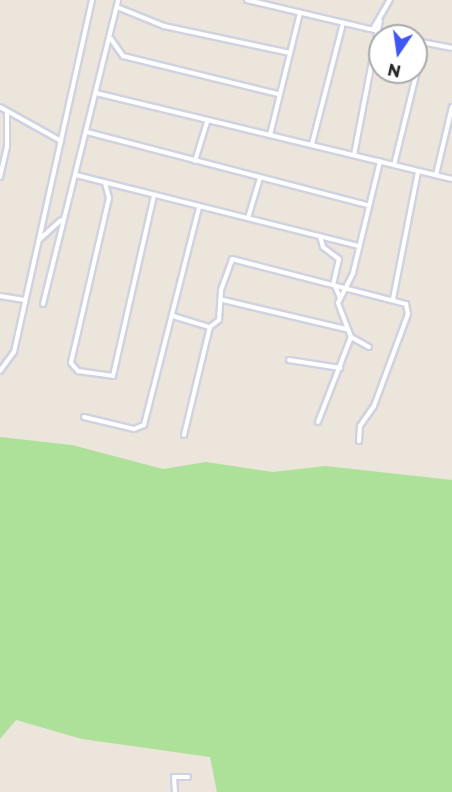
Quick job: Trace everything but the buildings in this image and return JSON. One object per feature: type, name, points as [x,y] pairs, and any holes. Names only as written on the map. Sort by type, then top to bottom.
[{"type":"street","points":[[0,371],[14,352],[92,0]]},
{"type":"street","points":[[43,304],[61,220],[76,175],[111,37],[118,0]]},
{"type":"street","points":[[247,0],[368,28]]},
{"type":"street","points":[[377,24],[390,0]]},
{"type":"street","points":[[116,7],[120,12]]},
{"type":"street","points":[[115,13],[120,12],[290,52]]},
{"type":"street","points":[[270,135],[278,94],[300,13]]},
{"type":"street","points":[[380,20],[380,24]]},
{"type":"street","points":[[312,144],[343,23]]},
{"type":"street","points":[[111,37],[123,56],[278,94]]},
{"type":"street","points":[[428,44],[452,48]]},
{"type":"street","points":[[354,155],[368,84]]},
{"type":"street","points":[[394,165],[414,84]]},
{"type":"street","points":[[96,93],[312,144],[418,172],[452,178]]},
{"type":"street","points":[[436,175],[452,107]]},
{"type":"street","points":[[0,108],[62,141]]},
{"type":"street","points":[[0,177],[7,147],[7,112]]},
{"type":"street","points":[[195,161],[207,121]]},
{"type":"street","points":[[87,132],[368,205]]},
{"type":"street","points":[[340,298],[359,246],[380,161]]},
{"type":"street","points":[[78,167],[85,180]]},
{"type":"street","points":[[393,299],[418,172]]},
{"type":"street","points":[[76,175],[85,180],[119,186],[154,197],[160,196],[359,246]]},
{"type":"street","points":[[248,218],[260,178]]},
{"type":"street","points":[[105,183],[110,192],[71,363],[74,370],[110,379],[154,197]]},
{"type":"street","points":[[110,192],[119,186]]},
{"type":"street","points":[[84,417],[143,427],[199,207]]},
{"type":"street","points":[[42,232],[61,220]]},
{"type":"street","points":[[320,236],[324,248],[339,259],[334,285],[340,298],[344,326],[351,337],[369,346]]},
{"type":"street","points":[[184,435],[210,327],[219,320],[232,260],[393,299],[410,310],[374,406],[360,426],[359,441]]},
{"type":"street","points":[[0,296],[25,300]]},
{"type":"street","points":[[223,300],[344,326]]},
{"type":"street","points":[[172,316],[210,327]]},
{"type":"street","points":[[318,422],[341,368],[351,337]]},
{"type":"street","points":[[289,360],[341,368]]},
{"type":"street","points":[[176,792],[174,777],[188,777]]},
{"type":"green space","points":[[0,437],[72,445],[163,469],[206,462],[273,472],[325,466],[452,480],[452,792],[217,792],[210,757],[82,739],[16,720],[0,739]]}]
